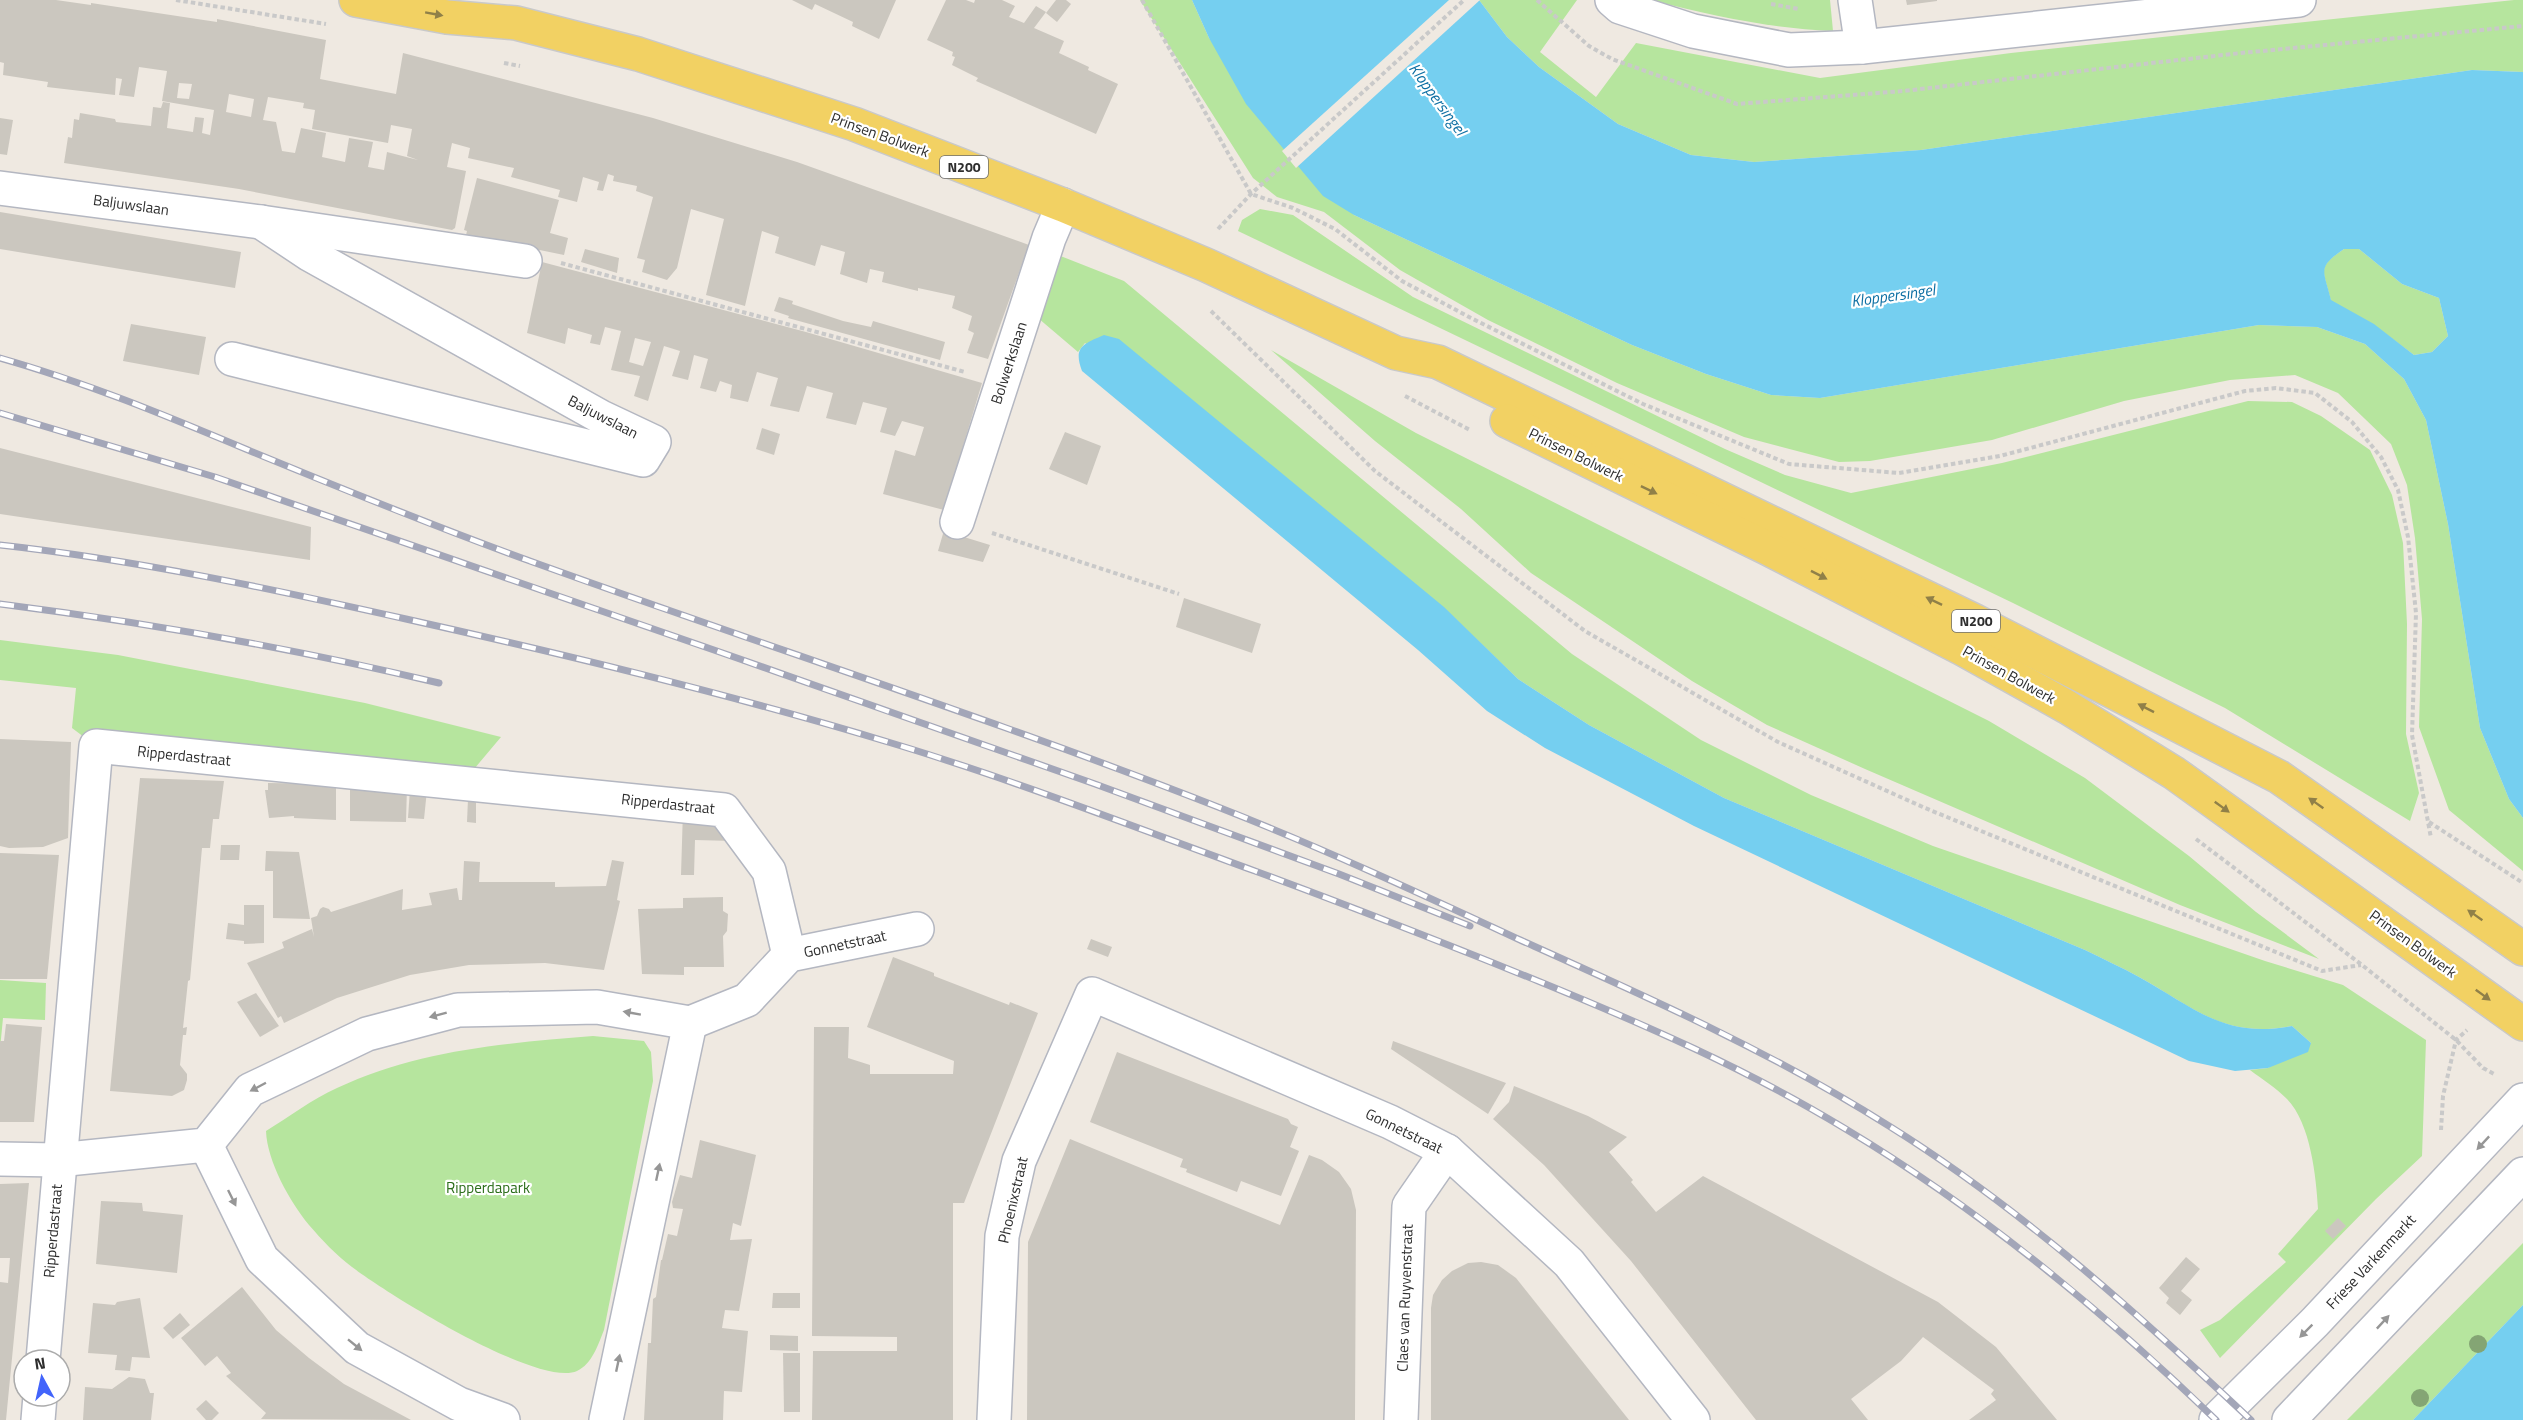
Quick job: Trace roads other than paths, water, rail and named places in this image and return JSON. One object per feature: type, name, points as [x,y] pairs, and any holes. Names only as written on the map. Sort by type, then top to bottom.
[{"type":"main road","name":"Prinsen Bolwerk","points":[[356,0],[447,16],[516,23],[638,54],[854,124],[1063,205],[1206,265],[1396,353],[1438,362],[1975,621],[2279,777],[2523,949]]},
{"type":"main road","name":"Prinsen Bolwerk","points":[[466,0],[516,23]]},
{"type":"main road","name":"Prinsen Bolwerk","points":[[1396,353],[1430,383],[1767,548],[1963,649],[2067,707],[2174,773],[2523,1024]]},
{"type":"street","points":[[1612,0],[1620,7],[1693,31],[1789,50],[1862,47],[2299,0]]},
{"type":"street","points":[[1855,4],[1862,47]]},
{"type":"street","name":"Baljuwslaan","points":[[0,188],[261,222],[525,261]]},
{"type":"street","name":"Bolwerkslaan","points":[[957,522],[1063,205]]},
{"type":"street","name":"Baljuwslaan","points":[[232,359],[643,460],[654,442],[601,417],[330,266],[261,222]]},
{"type":"street","name":"Ripperdastraat","points":[[44,1348],[58,1160],[96,746],[724,810],[769,871],[789,956]]},
{"type":"street","name":"Gonnetstraat","points":[[690,1023],[747,1000],[789,956],[917,929]]},
{"type":"street","name":"Gonnetstraat","points":[[1092,994],[1390,1122],[1447,1152],[1569,1263],[1693,1420]]},
{"type":"street","name":"Phoenixstraat","points":[[994,1420],[1002,1236],[1016,1172],[1092,994]]},
{"type":"street","points":[[0,1159],[58,1160],[206,1145],[250,1090],[367,1034],[458,1010],[597,1007],[690,1023],[606,1420]]},
{"type":"street","name":"Friese Varkenmarkt","points":[[2216,1420],[2315,1322],[2513,1090]]},
{"type":"street","points":[[206,1145],[262,1259],[357,1348],[459,1404],[503,1420]]},
{"type":"street","name":"Claes van Ruyvenstraat","points":[[1401,1420],[1409,1206],[1447,1152]]},
{"type":"street","points":[[2289,1420],[2523,1174]]},
{"type":"water","name":"Kloppersingel","points":[[1192,0],[1479,0],[1507,37],[1539,67],[1618,124],[1691,155],[1754,162],[1921,150],[2472,70],[2523,72],[2523,818],[2509,799],[2480,728],[2448,524],[2426,420],[2404,379],[2365,344],[2317,327],[2259,325],[1820,398],[1771,395],[1706,374],[1632,345],[1354,215],[1323,196],[1246,104],[1209,38]],"holes":[[[2344,249],[2359,249],[2402,284],[2439,298],[2448,336],[2432,352],[2414,355],[2374,324],[2331,300],[2324,270],[2326,266],[2335,255]]]},
{"type":"water","points":[[1104,335],[1119,339],[1444,607],[1518,679],[1589,725],[1724,798],[2085,950],[2132,973],[2210,1018],[2247,1028],[2268,1029],[2292,1026],[2311,1043],[2308,1052],[2268,1068],[2235,1071],[2189,1061],[1694,826],[1545,748],[1487,711],[1418,650],[1082,371],[1079,351],[1085,344]]},
{"type":"water","points":[[2523,1305],[2523,1420],[2413,1420]]},
{"type":"railway","points":[[0,358],[126,400],[353,493],[495,548],[961,712],[1218,807],[1369,871],[1707,1026],[1845,1099],[1938,1158],[1986,1192],[2077,1264],[2251,1420]]},
{"type":"railway","points":[[0,413],[215,477],[737,658],[1095,784],[1339,874],[1470,926]]},
{"type":"railway","points":[[0,545],[204,576],[467,633],[708,691],[888,742],[1027,787],[1291,884],[1432,939],[1577,997],[1694,1048],[1770,1086],[1844,1128],[1992,1227],[2084,1301],[2216,1420]]},
{"type":"railway","points":[[0,604],[111,619],[221,638],[439,683]]},
{"type":"park label","name":"Ripperdapark","points":[[488,1188]]}]
